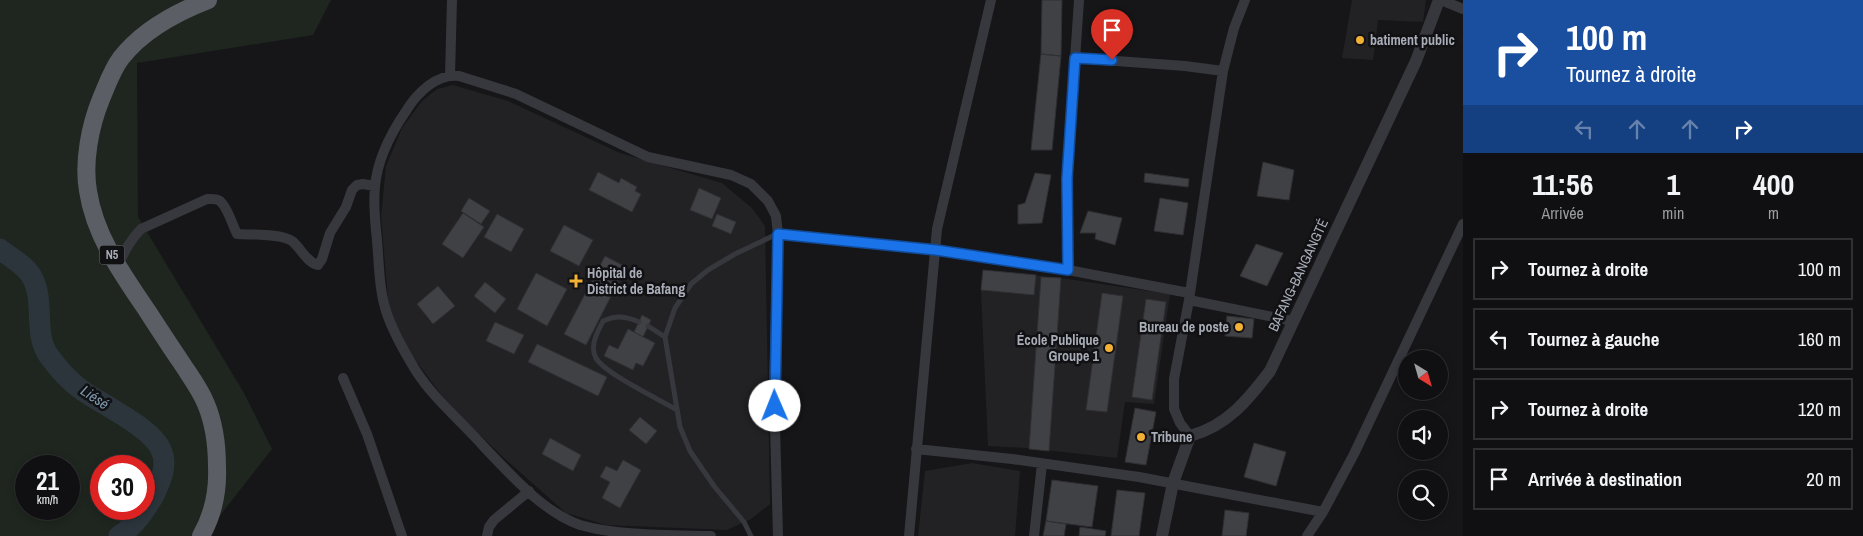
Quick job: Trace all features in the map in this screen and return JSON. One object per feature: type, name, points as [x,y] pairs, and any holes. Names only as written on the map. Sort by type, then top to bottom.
[{"type":"highway","name":"N5","points":[[201,536],[215,500],[218,477],[217,456],[207,405],[153,319],[117,267],[97,223],[88,193],[86,173],[89,147],[99,104],[108,81],[121,58],[144,35],[170,19],[208,0]]},
{"type":"street","points":[[450,75],[452,0]]},
{"type":"street","points":[[909,536],[940,215],[991,0]]},
{"type":"street","points":[[1068,270],[1067,179],[1079,0]]},
{"type":"street","points":[[1162,536],[1173,483],[1190,436],[1180,423],[1174,409],[1174,379],[1189,296],[1223,71],[1234,28],[1245,0]]},
{"type":"street","points":[[1440,0],[1463,9]]},
{"type":"street","name":"BAFANG-BANGANGTÉ","points":[[1190,436],[1206,432],[1228,418],[1254,392],[1270,370],[1416,61],[1440,0]]},
{"type":"street","points":[[1075,58],[1185,66],[1223,71]]},
{"type":"street","points":[[711,536],[616,533],[578,524],[547,506],[513,477],[440,400],[417,372],[398,340],[386,313],[380,283],[375,186],[388,141],[410,104],[439,78],[450,75],[459,76],[516,94],[648,157],[731,175],[751,184],[768,201],[776,216],[778,234],[774,388],[778,536]]},
{"type":"street","points":[[117,267],[125,251],[141,229],[207,199],[220,201],[237,234],[285,237],[318,265],[322,259],[330,233],[346,207],[352,190],[357,185],[375,186]]},
{"type":"street","points":[[1307,536],[1323,512],[1354,454],[1463,224]]},
{"type":"street","points":[[778,234],[936,250],[1068,270],[1293,321]]},
{"type":"street","points":[[343,378],[367,434],[402,536]]},
{"type":"street","points":[[916,449],[1139,476],[1323,512]]},
{"type":"street","points":[[1034,536],[1042,464]]},
{"type":"street","points":[[487,536],[489,527],[494,520],[529,491]]},
{"type":"lane","points":[[751,536],[744,522],[714,486],[690,451],[680,427],[665,337],[675,308],[691,284],[708,270],[735,254],[778,234]]},
{"type":"lane","points":[[639,322],[625,316],[613,316],[603,321],[596,335],[593,347],[596,358],[615,375],[677,410]]},
{"type":"lane","points":[[648,326],[665,337]]},
{"type":"shaded area","points":[[0,0],[331,0],[313,35],[137,63],[138,217],[244,393],[272,449],[204,536],[0,536]]},
{"type":"shaded area","name":"batiment public","points":[[1352,0],[1426,0],[1423,22],[1378,20],[1373,60],[1342,58]]},
{"type":"shaded area","name":"Hôpital de District de Bafang","points":[[453,85],[508,101],[620,153],[722,183],[752,208],[765,226],[770,504],[751,519],[727,530],[606,525],[566,513],[503,457],[449,405],[410,353],[389,311],[381,217],[386,166],[402,128],[422,101],[437,89]]},
{"type":"shaded area","points":[[983,270],[1061,278],[1170,294],[1154,404],[1125,402],[1117,458],[1027,448],[988,446],[981,290]]},
{"type":"shaded area","points":[[972,463],[1020,471],[1015,536],[918,536],[925,471]]},
{"type":"building","points":[[1042,0],[1062,0],[1061,56],[1041,54]]},
{"type":"building","points":[[1041,54],[1061,56],[1052,150],[1031,150]]},
{"type":"building","points":[[1263,162],[1294,170],[1289,200],[1257,196]]},
{"type":"building","points":[[598,172],[619,183],[621,178],[637,187],[635,191],[641,194],[632,212],[589,190]]},
{"type":"building","points":[[1035,173],[1051,175],[1042,223],[1018,224],[1018,205],[1025,203]]},
{"type":"building","points":[[1145,173],[1189,179],[1188,187],[1144,182]]},
{"type":"building","points":[[699,188],[721,198],[712,219],[690,210]]},
{"type":"building","points":[[469,198],[490,211],[481,224],[461,211]]},
{"type":"building","points":[[1160,198],[1188,203],[1183,235],[1154,231]]},
{"type":"building","points":[[1088,211],[1122,218],[1115,245],[1095,239],[1096,233],[1080,233]]},
{"type":"building","points":[[463,213],[484,227],[463,258],[442,244]]},
{"type":"building","points":[[497,214],[524,229],[511,252],[484,237]]},
{"type":"building","points":[[717,214],[736,222],[731,234],[712,226]]},
{"type":"building","points":[[564,225],[593,240],[579,266],[550,251]]},
{"type":"building","points":[[1256,244],[1283,253],[1267,286],[1240,276]]},
{"type":"building","points":[[605,256],[626,267],[586,345],[564,334]]},
{"type":"building","points":[[983,270],[1036,275],[1034,295],[981,290]]},
{"type":"building","points":[[536,273],[567,289],[547,326],[517,309]]},
{"type":"building","points":[[1041,277],[1061,278],[1049,451],[1029,449]]},
{"type":"building","points":[[485,282],[506,299],[495,313],[474,296]]},
{"type":"building","points":[[438,286],[455,306],[433,324],[417,304]]},
{"type":"building","points":[[1102,293],[1123,296],[1107,412],[1086,410]]},
{"type":"building","points":[[1146,299],[1166,302],[1152,400],[1132,397]]},
{"type":"building","points":[[642,315],[651,320],[643,337],[634,332]]},
{"type":"building","name":"Bureau de poste","points":[[1227,316],[1254,319],[1252,338],[1225,336]]},
{"type":"building","points":[[495,322],[524,335],[514,354],[486,341]]},
{"type":"building","points":[[628,329],[655,343],[643,366],[636,363],[633,370],[604,356],[609,345],[618,349]]},
{"type":"building","points":[[537,344],[607,377],[598,396],[528,362]]},
{"type":"building","name":"Tribune","points":[[1135,408],[1156,412],[1146,465],[1125,462]]},
{"type":"building","points":[[640,417],[657,431],[646,444],[629,430]]},
{"type":"building","points":[[550,438],[581,455],[573,471],[542,454]]},
{"type":"building","points":[[1254,443],[1286,452],[1276,486],[1244,477]]},
{"type":"building","points":[[623,460],[641,470],[620,508],[602,498],[610,482],[600,477],[606,466],[617,471]]},
{"type":"building","points":[[1052,480],[1098,486],[1092,527],[1046,521]]},
{"type":"building","points":[[1117,490],[1145,493],[1139,536],[1111,536]]},
{"type":"building","points":[[1225,510],[1249,513],[1246,536],[1222,536]]},
{"type":"building","points":[[1046,521],[1066,524],[1064,536],[1043,536]]},
{"type":"building","points":[[1080,527],[1106,531],[1105,536],[1079,536]]},
{"type":"waterway","name":"Liésé","points":[[0,249],[23,266],[33,279],[38,298],[41,338],[49,356],[57,366],[83,391],[148,433],[161,450],[164,466],[155,493],[140,517],[119,536]]},
{"type":"place","name":"batiment public","points":[[1360,40]]},
{"type":"place","name":"Hôpital de District de Bafang","points":[[576,281]]},
{"type":"place","name":"Bureau de poste","points":[[1239,327]]},
{"type":"place","name":"École Publique Groupe 1","points":[[1109,348]]},
{"type":"place","name":"Tribune","points":[[1141,437]]},
{"type":"route","points":[[775,406],[778,234],[936,250],[1068,270],[1066,227],[1067,179],[1075,58],[1112,60]]}]
